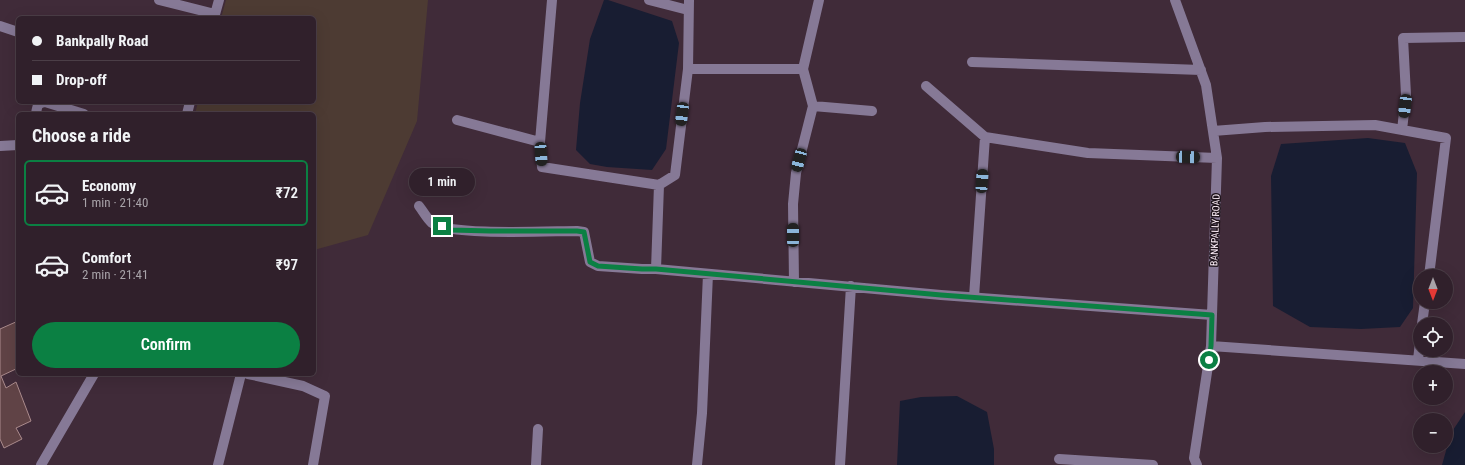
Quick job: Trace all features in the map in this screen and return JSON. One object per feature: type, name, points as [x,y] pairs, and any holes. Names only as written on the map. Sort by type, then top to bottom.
[{"type":"street","points":[[159,0],[214,16],[219,0]]},
{"type":"street","points":[[552,0],[540,142],[542,166],[660,185],[675,175],[688,69],[688,5],[649,0]]},
{"type":"street","points":[[794,282],[793,204],[796,173],[813,106],[803,69],[819,0]]},
{"type":"street","name":"BANKPALLY ROAD","points":[[1175,0],[1206,85],[1217,158],[1211,346],[1194,458],[1197,465]]},
{"type":"street","points":[[0,26],[16,31]]},
{"type":"street","points":[[1402,130],[1406,95],[1403,38],[1465,37]]},
{"type":"street","points":[[972,62],[1201,70]]},
{"type":"street","points":[[688,69],[803,69]]},
{"type":"street","points":[[926,86],[985,137],[1088,153],[1217,158]]},
{"type":"street","points":[[52,104],[78,112]]},
{"type":"street","points":[[813,106],[872,111]]},
{"type":"street","points":[[456,120],[540,142]]},
{"type":"street","points":[[1213,131],[1265,127],[1375,125],[1446,138],[1429,269]]},
{"type":"street","points":[[974,297],[985,137]]},
{"type":"street","points":[[0,146],[16,145]]},
{"type":"street","points":[[656,269],[660,185]]},
{"type":"street","points":[[419,206],[433,223],[452,230],[584,232],[590,262],[598,266],[656,269],[974,297],[1212,315]]},
{"type":"street","points":[[697,465],[702,413],[708,274]]},
{"type":"street","points":[[840,465],[851,286]]},
{"type":"street","points":[[1211,346],[1465,364]]},
{"type":"street","points":[[41,465],[93,376]]},
{"type":"street","points":[[218,465],[240,376]]},
{"type":"street","points":[[257,376],[303,386],[325,396],[313,465]]},
{"type":"street","points":[[536,465],[538,429]]},
{"type":"street","points":[[1059,459],[1153,465]]},
{"type":"shaded area","points":[[226,0],[428,0],[417,121],[368,235],[316,249],[316,112],[196,112],[198,104],[316,104],[316,16],[222,16]]},
{"type":"water","points":[[604,0],[672,21],[679,43],[666,149],[652,170],[607,167],[590,164],[576,150],[580,103],[590,39]]},
{"type":"water","points":[[1368,138],[1405,143],[1417,173],[1413,308],[1400,327],[1361,329],[1310,327],[1273,306],[1271,176],[1281,144]]},
{"type":"water","points":[[957,396],[987,412],[994,449],[994,465],[897,465],[900,401],[921,397]]},
{"type":"water","points":[[1465,412],[1465,465],[1442,465],[1445,453],[1453,453],[1453,430]]},
{"type":"building","points":[[16,322],[16,369],[1,376],[6,388],[16,382],[31,421],[16,428],[22,439],[4,448],[0,439],[0,329]]},
{"type":"route","points":[[442,226],[452,230],[584,232],[590,262],[598,266],[656,269],[941,295],[1212,315],[1209,360]]}]
